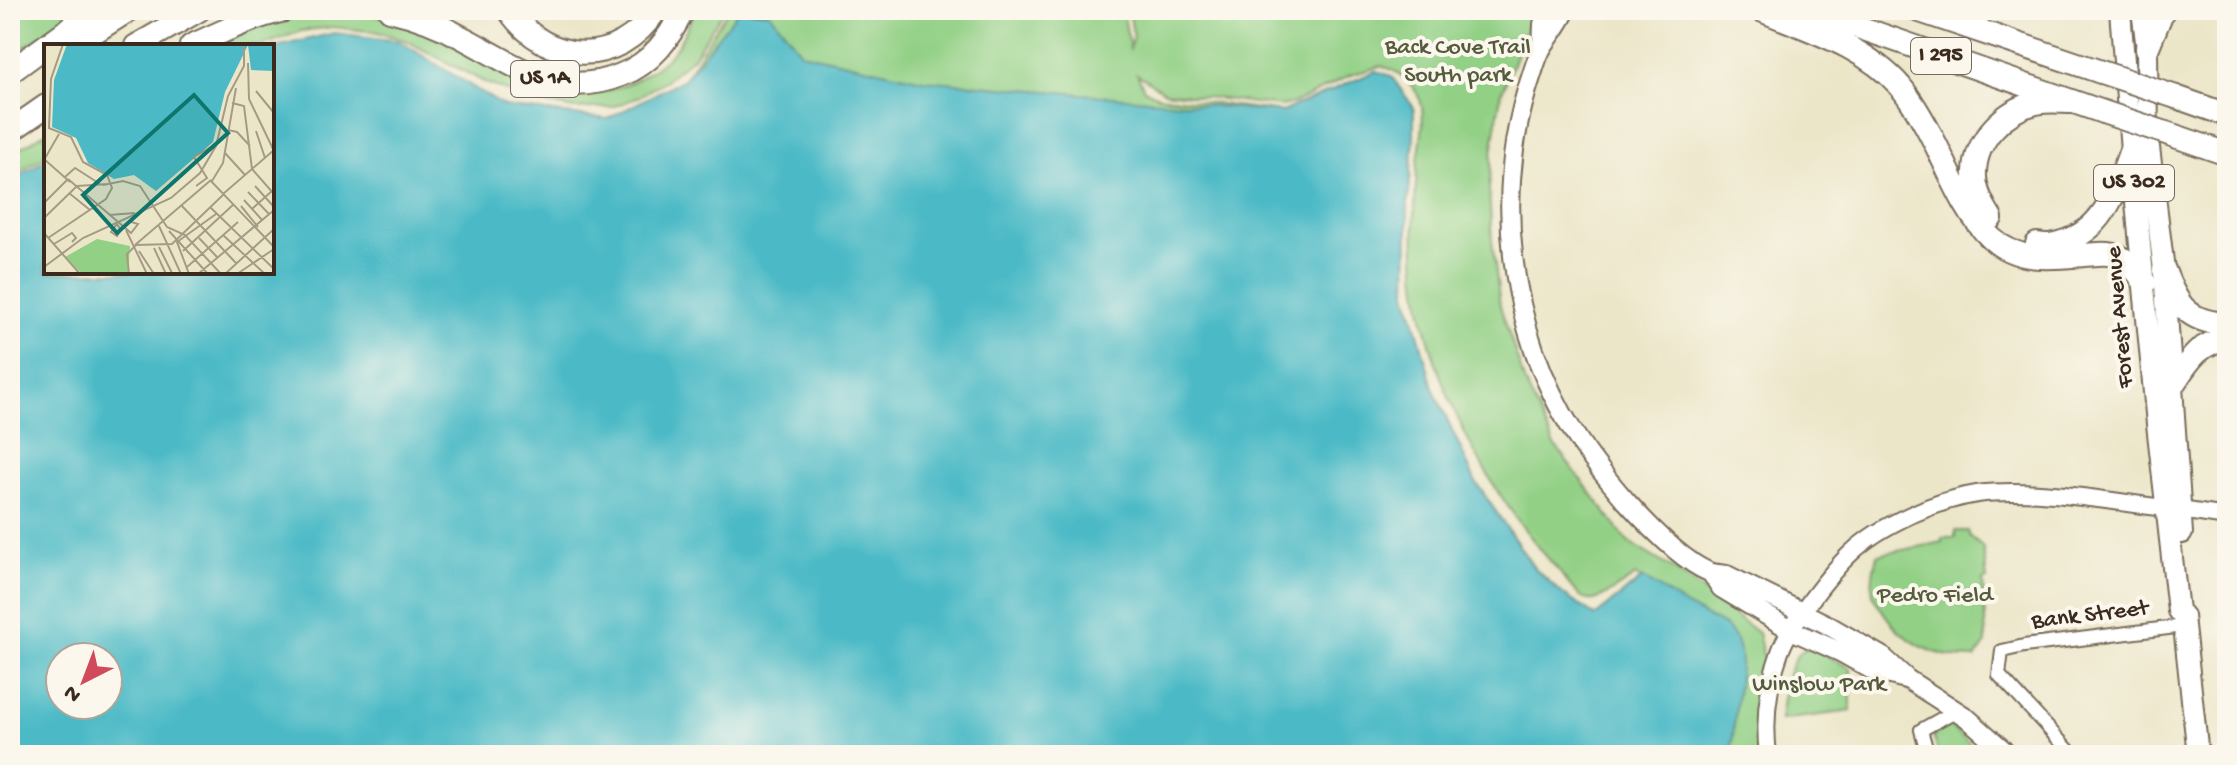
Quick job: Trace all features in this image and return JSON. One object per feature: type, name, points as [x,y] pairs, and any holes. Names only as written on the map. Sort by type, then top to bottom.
[{"type":"highway","points":[[48,44],[95,10]]},
{"type":"highway","points":[[75,44],[129,10]]},
{"type":"highway","points":[[140,44],[199,10]]},
{"type":"highway","points":[[195,44],[240,24],[285,10]]},
{"type":"highway","name":"US 1A","points":[[390,10],[439,26],[540,78],[584,85],[626,73],[649,59],[661,48],[683,10]]},
{"type":"highway","points":[[509,10],[518,23],[539,40],[551,47],[578,53],[618,46],[641,29],[656,10]]},
{"type":"highway","points":[[1761,10],[1854,50],[1878,65],[1898,84],[1922,118],[1974,217],[1992,239],[2016,253],[2045,258],[2109,253],[2127,261],[2145,283]]},
{"type":"highway","name":"I 295","points":[[1809,10],[2227,154]]},
{"type":"highway","name":"I 295","points":[[1917,10],[2227,115]]},
{"type":"highway","points":[[1958,10],[1998,36]]},
{"type":"highway","points":[[2147,49],[2163,10]]},
{"type":"highway","points":[[10,72],[44,47]]},
{"type":"highway","points":[[10,87],[44,64]]},
{"type":"highway","points":[[2176,97],[2227,103]]},
{"type":"highway","points":[[2073,102],[2034,103],[2013,112],[1996,124],[1978,149],[1974,174],[1980,201],[1993,222],[2016,239],[2047,246],[2072,240],[2092,228],[2107,207],[2131,150]]},
{"type":"highway","points":[[10,131],[44,107]]},
{"type":"highway","points":[[10,131],[44,116]]},
{"type":"highway","points":[[2164,270],[2174,296],[2186,311],[2202,321],[2227,324]]},
{"type":"highway","points":[[2172,386],[2197,351],[2208,343],[2227,339]]},
{"type":"main road","points":[[1549,10],[1543,24],[1542,48],[1514,142],[1511,185],[1514,268],[1528,328],[1555,397],[1582,447],[1644,521],[1697,565],[1711,573],[1727,575],[1802,612],[1883,657],[1907,679],[1957,710],[2009,755]]},
{"type":"main road","points":[[1542,48],[1558,28],[1566,10]]},
{"type":"main road","name":"Forest Avenue","points":[[2120,10],[2145,283],[2173,509],[2187,586],[2187,608],[2183,621],[2195,754]]},
{"type":"main road","name":"Forest Avenue","points":[[2142,10],[2147,49],[2148,139],[2164,270],[2172,386],[2173,509]]},
{"type":"main road","points":[[1711,573],[1721,588],[1791,630],[1872,670],[1907,679]]},
{"type":"street","points":[[1768,755],[1770,691],[1778,656],[1791,630],[1851,552],[1905,517],[1975,495],[2016,492],[2227,517]]},
{"type":"street","name":"Bank Street","points":[[2073,755],[1999,675],[2002,651],[2183,621]]},
{"type":"street","points":[[1928,755],[1921,730],[1957,710]]},
{"type":"green space","points":[[28,10],[78,10],[10,57],[10,25]]},
{"type":"green space","points":[[695,10],[724,10],[693,57],[666,80],[636,98],[612,107],[575,109],[522,97],[486,83],[407,41],[378,32],[333,27],[301,31],[266,44],[218,44],[258,25],[291,16],[364,14],[403,22],[434,33],[536,86],[585,94],[611,90],[639,78],[668,57],[685,33]]},
{"type":"green space","name":"Back Cove Trail South park","points":[[728,10],[1123,10],[1130,50],[1133,34],[1129,10],[1534,10],[1501,94],[1492,153],[1489,190],[1500,306],[1525,383],[1554,444],[1628,542],[1675,570],[1758,633],[1765,664],[1761,695],[1761,755],[804,755],[608,119],[684,79]],"holes":[[[1381,66],[1412,87],[1422,107],[1415,203],[1416,273],[1421,308],[1442,380],[1491,480],[1534,542],[1575,591],[1593,600],[1636,576],[1641,579],[1595,616],[1564,595],[1534,568],[1475,481],[1433,388],[1407,293],[1408,201],[1414,108],[1391,76],[1376,71],[1282,112],[1158,96],[1144,89],[1137,74],[1165,92],[1280,106],[1295,103],[1351,75]]]},
{"type":"green space","points":[[44,133],[44,156],[10,178],[10,155]]},
{"type":"green space","name":"Pedro Field","points":[[1955,531],[1968,531],[1970,537],[1983,548],[1987,579],[1983,580],[1986,643],[1975,658],[1947,656],[1922,647],[1890,622],[1873,594],[1877,555],[1943,542],[1943,538],[1955,538]]},
{"type":"green space","name":"Winslow Park","points":[[1807,648],[1851,668],[1851,711],[1780,720],[1790,669],[1794,660]]},
{"type":"green space","points":[[1942,723],[1951,727],[1982,755],[1939,755],[1933,733]]},
{"type":"water","points":[[739,10],[770,13],[802,53],[923,80],[1282,112],[1376,71],[1391,76],[1414,108],[1408,201],[1407,293],[1433,388],[1475,481],[1534,568],[1564,595],[1595,616],[1643,578],[1726,627],[1736,640],[1741,657],[1731,755],[10,755],[10,182],[44,160],[44,274],[274,274],[274,48],[334,33],[399,41],[505,107],[608,119],[684,79]]}]
